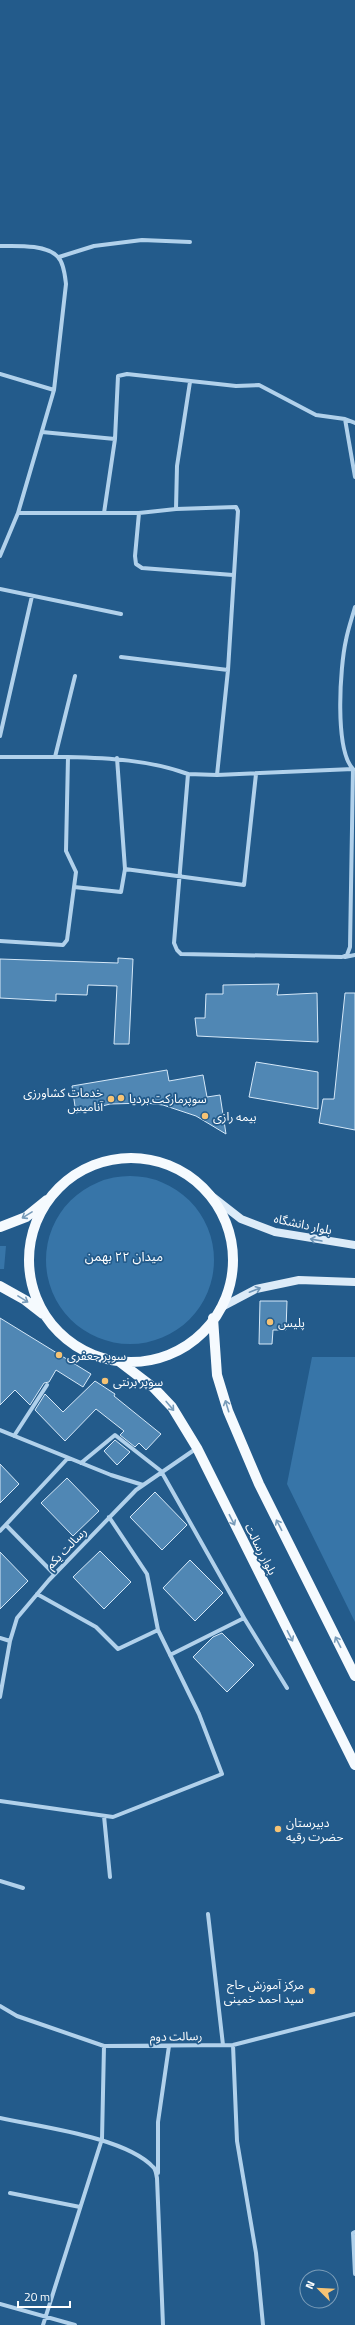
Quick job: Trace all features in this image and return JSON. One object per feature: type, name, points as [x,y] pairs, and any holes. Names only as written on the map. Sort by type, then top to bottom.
[{"type":"main road","points":[[0,1227],[26,1217],[72,1177],[98,1163],[128,1158],[159,1162],[186,1174],[209,1194],[226,1220],[232,1249],[232,1278],[220,1308],[203,1334],[179,1351],[149,1361],[120,1362],[90,1353],[63,1337],[44,1315],[25,1300],[0,1286]]},
{"type":"main road","name":"بلوار دانشگاه","points":[[209,1194],[241,1219],[275,1232],[355,1245]]},
{"type":"main road","points":[[44,1315],[32,1285],[28,1256],[36,1226],[50,1197]]},
{"type":"main road","points":[[220,1308],[256,1289],[299,1280],[355,1282]]},
{"type":"main road","points":[[213,1318],[218,1375],[228,1411],[259,1484],[355,1676]]},
{"type":"main road","name":"بلوار رسالت","points":[[120,1362],[154,1388],[172,1407],[198,1448],[355,1766]]},
{"type":"street","points":[[59,257],[94,246],[142,240],[190,242]]},
{"type":"street","points":[[0,246],[47,250],[59,257],[66,284],[54,390],[18,513],[0,556]]},
{"type":"street","points":[[0,374],[54,390]]},
{"type":"street","points":[[104,513],[114,439],[118,376],[126,374],[236,386],[259,385],[316,415],[345,419],[355,423]]},
{"type":"street","points":[[176,509],[177,466],[190,382]]},
{"type":"street","points":[[345,419],[355,477]]},
{"type":"street","points":[[42,432],[114,439]]},
{"type":"street","points":[[18,513],[139,513],[176,509],[236,507],[238,511],[228,670],[217,775]]},
{"type":"street","points":[[139,513],[135,556],[136,564],[142,568],[233,575]]},
{"type":"street","points":[[0,589],[121,614]]},
{"type":"street","points":[[0,736],[32,596]]},
{"type":"street","points":[[342,957],[347,955],[350,947],[354,770],[343,749],[340,679],[346,641],[355,607]]},
{"type":"street","points":[[120,657],[228,670]]},
{"type":"street","points":[[55,756],[75,676]]},
{"type":"street","points":[[0,757],[55,756],[117,758],[165,766],[188,774],[217,775],[354,770]]},
{"type":"street","points":[[0,941],[63,945],[67,940],[76,872],[66,851],[68,757]]},
{"type":"street","points":[[74,887],[121,892],[125,869],[117,758]]},
{"type":"street","points":[[188,774],[174,943],[177,950],[181,954],[342,957],[355,955]]},
{"type":"street","points":[[125,869],[180,875],[244,885],[256,774]]},
{"type":"street","points":[[14,1436],[47,1385]]},
{"type":"street","points":[[0,1430],[68,1458],[143,1485]]},
{"type":"street","points":[[81,1463],[115,1435],[162,1471],[244,1618],[287,1688]]},
{"type":"street","name":"رسالت یکم","points":[[0,1697],[10,1640],[17,1618],[54,1574],[109,1517],[143,1485],[198,1448]]},
{"type":"street","points":[[0,1531],[68,1458]]},
{"type":"street","points":[[0,1801],[113,1817],[222,1774],[199,1714],[158,1630],[147,1574],[109,1517]]},
{"type":"street","points":[[6,1525],[54,1574]]},
{"type":"street","points":[[37,1594],[96,1627],[118,1648],[158,1630]]},
{"type":"street","points":[[170,1655],[244,1618]]},
{"type":"street","points":[[0,1638],[10,1640]]},
{"type":"street","points":[[104,1816],[110,1877]]},
{"type":"street","points":[[0,1881],[23,1888]]},
{"type":"street","points":[[208,1914],[223,2045]]},
{"type":"street","name":"رسالت دوم","points":[[0,2006],[17,2016],[104,2046],[233,2045],[355,2014]]},
{"type":"street","points":[[233,2045],[236,2141],[256,2253],[263,2325]]},
{"type":"street","points":[[43,2325],[102,2139],[104,2046]]},
{"type":"street","points":[[163,2325],[157,2178],[158,2122],[170,2046]]},
{"type":"street","points":[[0,2118],[102,2139],[140,2156],[154,2168],[157,2178]]},
{"type":"street","points":[[10,2193],[80,2207]]},
{"type":"street","points":[[355,2232],[353,2233],[355,2274]]},
{"type":"street","points":[[0,2304],[75,2325]]},
{"type":"shaded area","points":[[122,1176],[138,1176],[162,1182],[170,1186],[183,1195],[195,1207],[208,1228],[214,1252],[214,1268],[208,1292],[200,1307],[183,1325],[162,1338],[138,1344],[122,1344],[98,1338],[83,1330],[60,1307],[52,1292],[46,1268],[46,1252],[52,1228],[60,1213],[83,1190],[98,1182]]},
{"type":"shaded area","points":[[0,1246],[6,1246],[4,1269],[0,1269]]},
{"type":"shaded area","points":[[312,1357],[355,1357],[355,1622],[287,1484]]},
{"type":"building","points":[[118,958],[133,959],[129,1044],[114,1044],[117,986],[88,985],[87,995],[56,994],[56,1001],[0,998],[0,959],[118,963]]},
{"type":"building","points":[[279,984],[277,995],[317,993],[318,1042],[197,1036],[195,1018],[205,1018],[206,994],[223,994],[223,985]]},
{"type":"building","points":[[345,993],[355,993],[355,1130],[319,1123],[323,1099],[334,1099]]},
{"type":"building","points":[[256,1062],[318,1072],[318,1109],[249,1097]]},
{"type":"building","points":[[167,1070],[169,1081],[203,1075],[207,1097],[220,1095],[226,1134],[196,1116],[163,1105],[146,1103],[110,1104],[76,1113],[72,1086]]},
{"type":"building","points":[[260,1301],[287,1301],[286,1330],[273,1330],[272,1344],[259,1344]]},
{"type":"building","points":[[0,1318],[91,1374],[83,1387],[56,1370],[49,1382],[44,1383],[30,1405],[15,1390],[0,1405]]},
{"type":"building","points":[[95,1381],[115,1394],[114,1396],[161,1434],[146,1450],[139,1443],[135,1447],[120,1435],[124,1431],[96,1409],[65,1441],[35,1410],[45,1394],[63,1412]]},
{"type":"building","points":[[115,1440],[130,1452],[117,1465],[104,1451]]},
{"type":"building","points":[[0,1464],[19,1484],[0,1503]]},
{"type":"building","points":[[67,1478],[99,1511],[73,1536],[41,1503]]},
{"type":"building","points":[[155,1492],[187,1525],[162,1550],[130,1517]]},
{"type":"building","points":[[100,1551],[131,1582],[104,1609],[73,1577]]},
{"type":"building","points":[[0,1552],[28,1581],[0,1609]]},
{"type":"building","points":[[190,1560],[223,1593],[195,1621],[163,1588]]},
{"type":"building","points":[[222,1633],[254,1665],[227,1692],[193,1657],[213,1637]]},
{"type":"place","name":"سوپرمارکت بردیا","points":[[121,1098]]},
{"type":"place","name":"خدمات کشاورزی آنامیس","points":[[111,1099]]},
{"type":"place","name":"بیمه رازی","points":[[205,1116]]},
{"type":"place","name":"پلیس","points":[[270,1322]]},
{"type":"place","name":"سوپر جعفری","points":[[59,1355]]},
{"type":"place","name":"سوپر برنتی","points":[[105,1381]]},
{"type":"place","name":"دبیرستان حضرت رقیه","points":[[278,1829]]},
{"type":"place","name":"مرکز آموزش حاج سید احمد خمینی","points":[[312,1991]]},
{"type":"district","name":"میدان ۲۲ بهمن","points":[[124,1256]]}]
